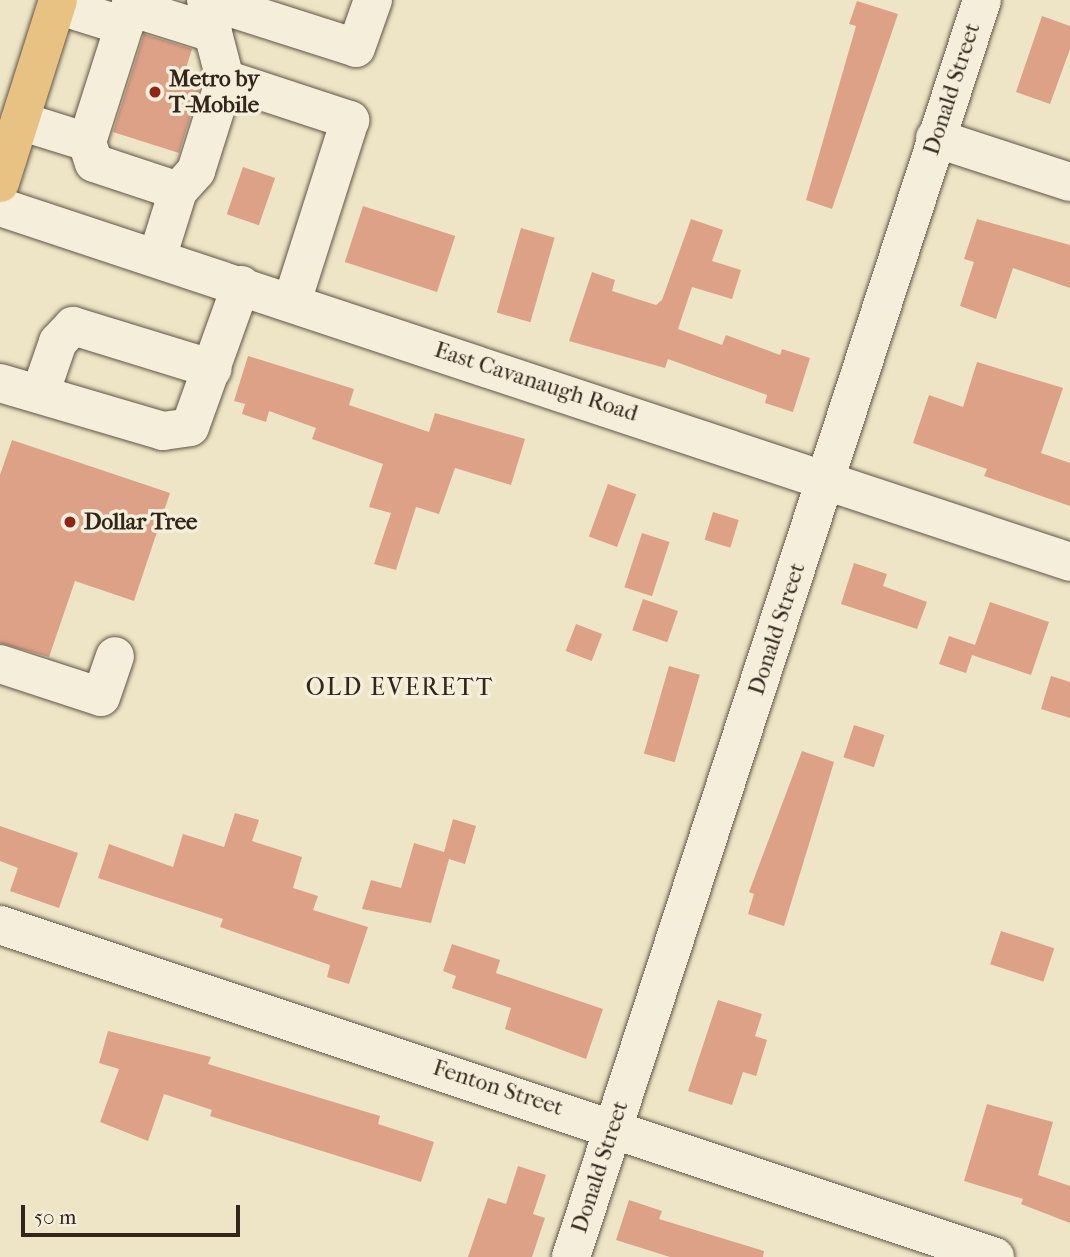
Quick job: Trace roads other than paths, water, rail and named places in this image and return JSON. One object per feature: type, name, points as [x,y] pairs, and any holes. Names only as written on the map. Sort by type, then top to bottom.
[{"type":"main road","points":[[0,183],[57,2]]},
{"type":"street","points":[[206,0],[356,48],[373,0]]},
{"type":"street","name":"Donald Street","points":[[571,1257],[982,0]]},
{"type":"street","points":[[57,2],[124,26]]},
{"type":"street","points":[[157,258],[178,191],[196,171],[225,79],[213,33],[130,6],[87,142],[94,163],[178,191]]},
{"type":"street","points":[[225,79],[350,120],[292,302]]},
{"type":"street","points":[[20,121],[87,142]]},
{"type":"street","points":[[935,138],[1070,182]]},
{"type":"street","name":"East Cavanaugh Road","points":[[0,207],[826,477],[1070,562]]},
{"type":"street","points":[[0,383],[41,391],[179,432],[197,418],[241,285]]},
{"type":"street","points":[[41,391],[58,342],[73,326],[213,369]]},
{"type":"street","points":[[0,664],[100,697],[115,656]]},
{"type":"street","name":"Fenton Street","points":[[0,925],[614,1126],[995,1257]]},
{"type":"place","name":"Metro by T-Mobile","points":[[155,92]]},
{"type":"place","name":"Dollar Tree","points":[[70,522]]},
{"type":"district","name":"OLD EVERETT","points":[[400,688]]}]
